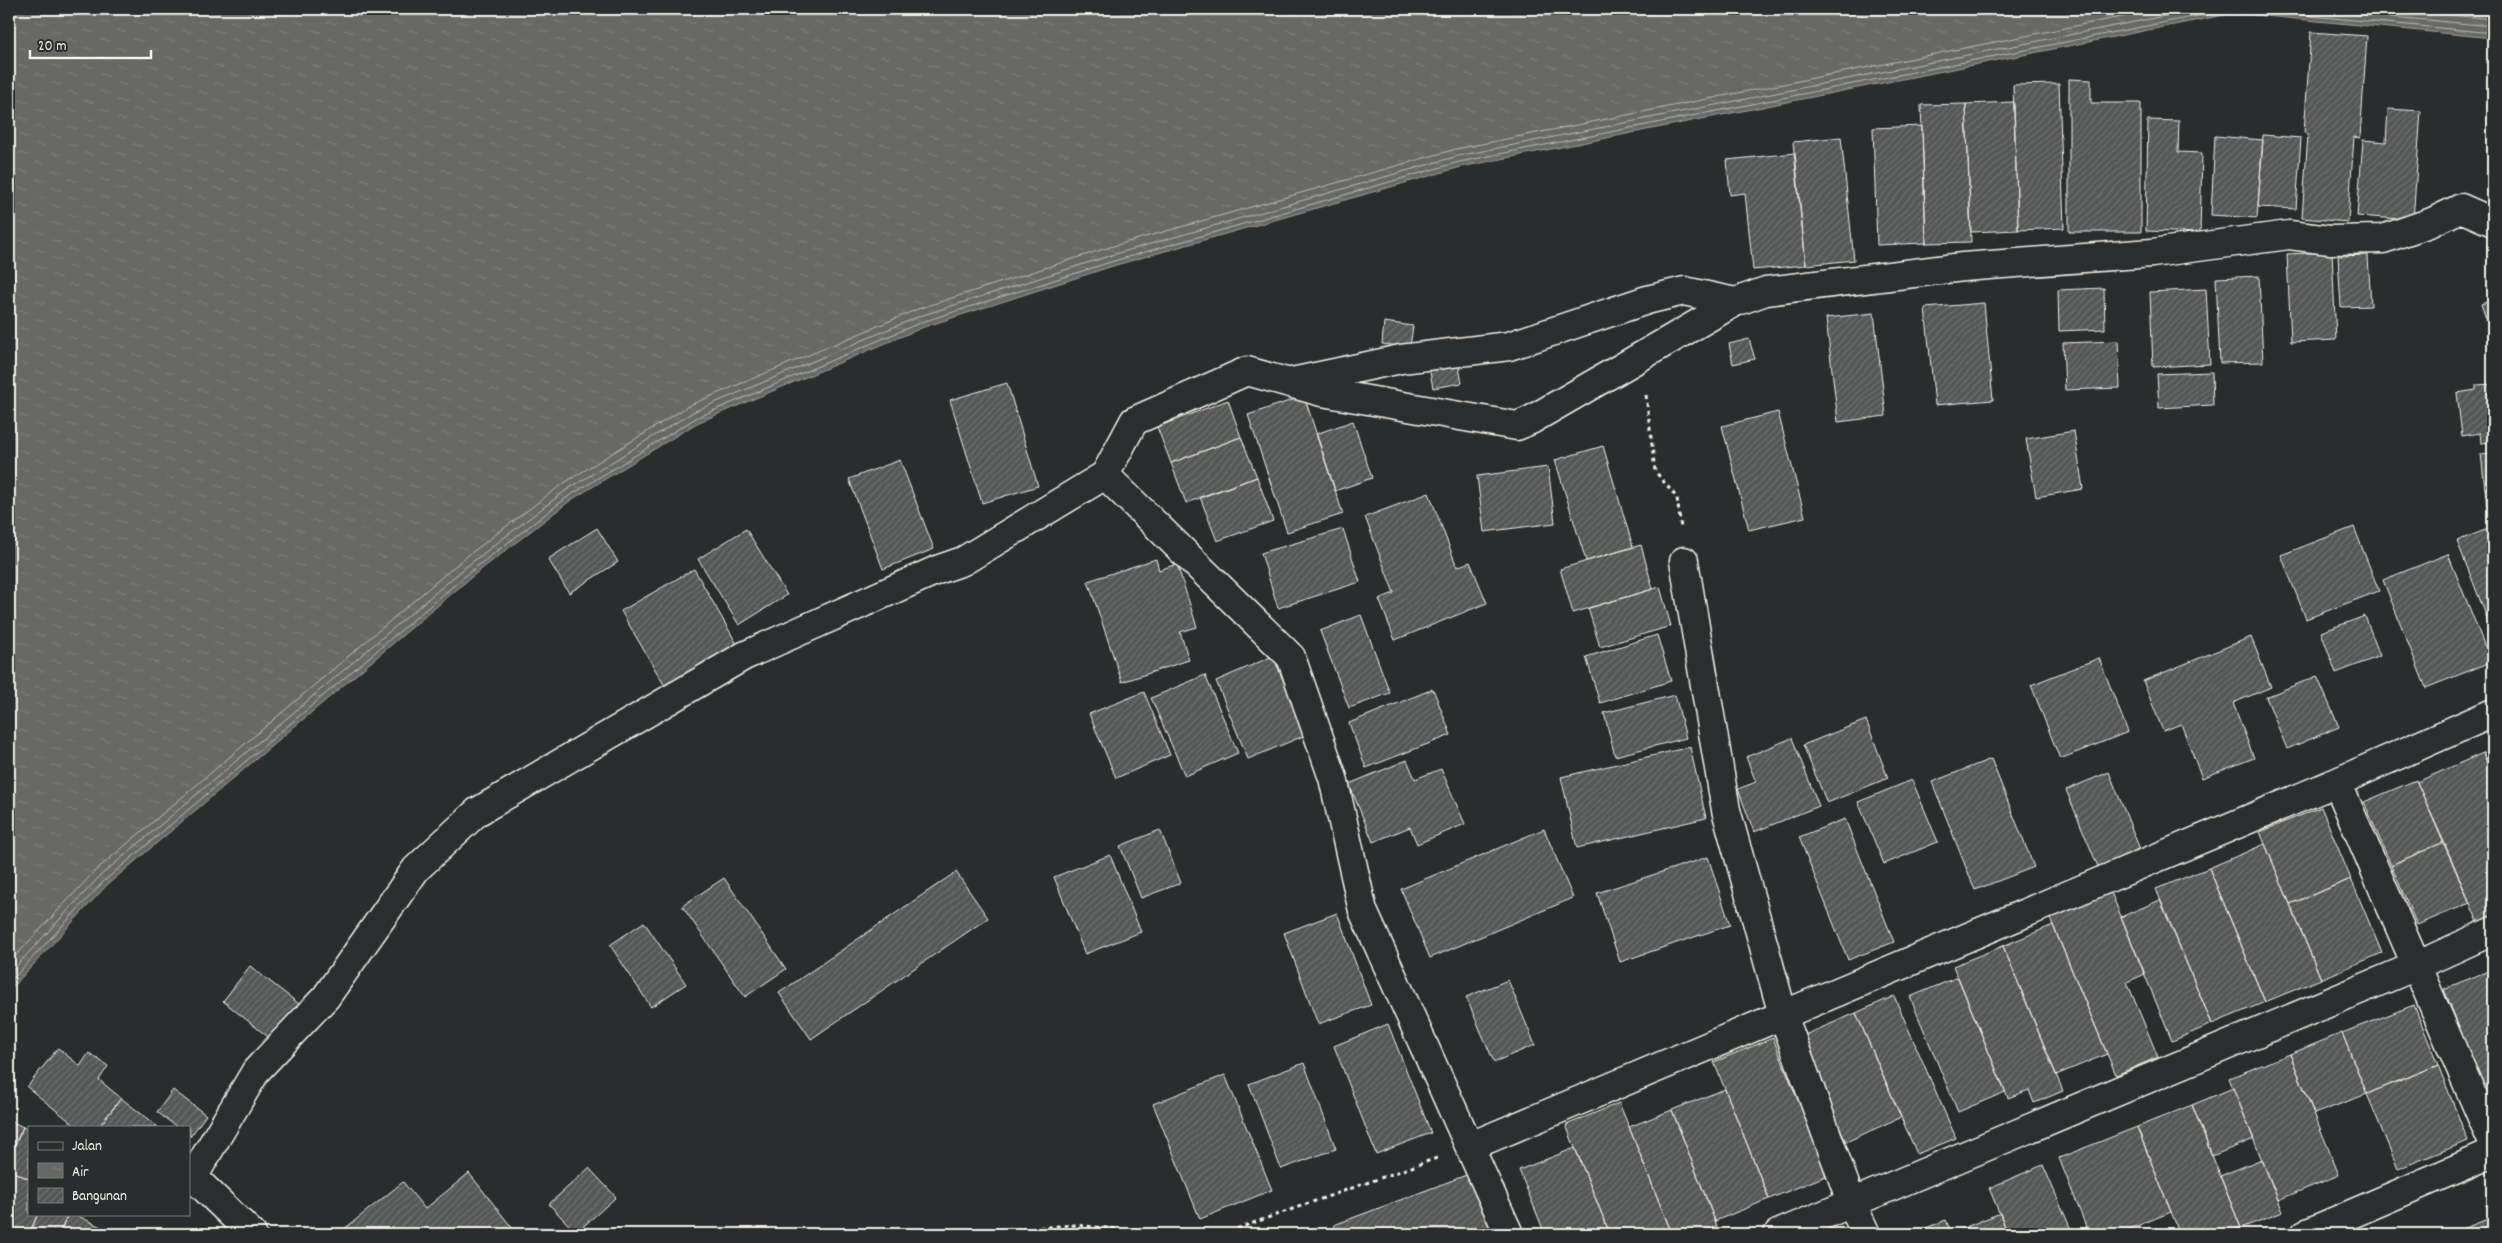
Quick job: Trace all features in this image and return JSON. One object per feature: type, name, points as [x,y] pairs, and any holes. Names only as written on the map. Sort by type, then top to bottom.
[{"type":"street","points":[[252,1234],[193,1177],[256,1071],[326,997],[416,869],[477,812],[744,656],[937,570],[963,561],[1105,476],[1134,421],[1247,371],[1332,394],[1517,426],[1531,420],[1735,302],[1766,291],[1963,267],[2152,253],[2289,234],[2330,240],[2383,239],[2432,222],[2461,208],[2493,222]]},
{"type":"street","points":[[1288,383],[1401,358],[1509,346],[1647,300],[1684,291],[1735,302]]},
{"type":"street","points":[[1105,476],[1291,657],[1333,778],[1363,911],[1471,1146],[1509,1234]]},
{"type":"street","points":[[1684,561],[1726,810],[1783,1015],[1852,1204],[1866,1234]]},
{"type":"street","points":[[1471,1146],[2337,782],[2493,713]]},
{"type":"street","points":[[2337,782],[2493,1143]]},
{"type":"street","points":[[1778,1234],[2416,966],[2493,931]]},
{"type":"street","points":[[2305,1234],[2493,1153]]},
{"type":"path","points":[[1642,356],[1650,444],[1656,471],[1678,498],[1684,561]]},
{"type":"path","points":[[1222,1234],[1471,1146]]},
{"type":"path","points":[[952,1234],[1074,1225],[1169,1234]]},
{"type":"water","points":[[9,9],[2493,9],[2493,38],[2234,13],[1461,167],[1116,265],[924,327],[697,423],[571,500],[474,575],[107,885],[9,991]]},
{"type":"building","points":[[2311,32],[2367,36],[2360,138],[2354,137],[2348,222],[2302,218],[2308,134],[2304,133]]},
{"type":"building","points":[[2069,79],[2091,80],[2091,103],[2141,103],[2141,232],[2069,232]]},
{"type":"building","points":[[2059,84],[2064,228],[2018,230],[2013,85]]},
{"type":"building","points":[[2014,102],[2018,230],[1971,232],[1966,104]]},
{"type":"building","points":[[1966,104],[1971,242],[1926,243],[1921,105]]},
{"type":"building","points":[[2388,109],[2421,111],[2413,220],[2357,216],[2363,140],[2386,142]]},
{"type":"building","points":[[2148,120],[2179,121],[2178,152],[2202,153],[2200,233],[2146,231]]},
{"type":"building","points":[[1922,126],[1926,243],[1877,245],[1873,128]]},
{"type":"building","points":[[2263,135],[2301,138],[2296,209],[2258,207]]},
{"type":"building","points":[[2215,136],[2263,140],[2257,218],[2211,215]]},
{"type":"building","points":[[1841,137],[1854,260],[1806,265],[1793,142]]},
{"type":"building","points":[[1795,153],[1806,265],[1753,270],[1745,193],[1730,195],[1727,160]]},
{"type":"building","points":[[2332,252],[2336,340],[2291,342],[2287,254]]},
{"type":"building","points":[[2368,255],[2371,306],[2341,307],[2338,256]]},
{"type":"building","points":[[2259,276],[2263,362],[2220,363],[2216,278]]},
{"type":"building","points":[[2104,288],[2105,329],[2059,331],[2058,290]]},
{"type":"building","points":[[2206,289],[2210,364],[2153,367],[2150,292]]},
{"type":"building","points":[[2493,300],[2493,339],[2481,304]]},
{"type":"building","points":[[1984,303],[1993,400],[1935,405],[1925,308]]},
{"type":"building","points":[[1874,313],[1886,416],[1838,422],[1826,318]]},
{"type":"building","points":[[1384,322],[1413,326],[1410,347],[1382,344]]},
{"type":"building","points":[[1749,339],[1755,359],[1733,364],[1729,344]]},
{"type":"building","points":[[2118,341],[2120,388],[2065,390],[2063,343]]},
{"type":"building","points":[[1458,362],[1462,383],[1433,388],[1429,367]]},
{"type":"building","points":[[2212,372],[2213,405],[2159,408],[2157,374]]},
{"type":"building","points":[[1007,383],[1038,486],[982,503],[950,400]]},
{"type":"building","points":[[2493,384],[2493,442],[2481,443],[2480,433],[2462,436],[2457,393],[2476,390],[2476,385]]},
{"type":"building","points":[[1304,396],[1343,514],[1287,532],[1248,415]]},
{"type":"building","points":[[1228,400],[1241,437],[1171,463],[1157,427]]},
{"type":"building","points":[[1778,412],[1805,517],[1749,530],[1722,426]]},
{"type":"building","points":[[1353,421],[1372,478],[1335,491],[1316,434]]},
{"type":"building","points":[[2074,431],[2083,489],[2036,497],[2026,439]]},
{"type":"building","points":[[1241,437],[1257,477],[1186,503],[1171,463]]},
{"type":"building","points":[[1603,446],[1633,547],[1586,561],[1555,460]]},
{"type":"building","points":[[2493,453],[2493,506],[2487,507],[2481,454]]},
{"type":"building","points":[[900,460],[934,549],[883,569],[849,479]]},
{"type":"building","points":[[1548,467],[1555,523],[1484,532],[1477,476]]},
{"type":"building","points":[[1257,477],[1273,521],[1217,541],[1200,497]]},
{"type":"building","points":[[1429,493],[1457,567],[1470,562],[1487,603],[1395,640],[1379,599],[1394,593],[1365,517]]},
{"type":"building","points":[[2354,527],[2379,591],[2306,619],[2281,555]]},
{"type":"building","points":[[2493,527],[2493,633],[2457,541]]},
{"type":"building","points":[[597,528],[618,562],[569,593],[548,559]]},
{"type":"building","points":[[746,529],[787,595],[739,625],[698,559]]},
{"type":"building","points":[[1343,529],[1360,582],[1278,608],[1261,553]]},
{"type":"building","points":[[1641,545],[1653,589],[1573,613],[1560,569]]},
{"type":"building","points":[[2448,554],[2491,662],[2426,688],[2383,580]]},
{"type":"building","points":[[1156,559],[1159,570],[1177,564],[1197,627],[1180,632],[1189,660],[1122,682],[1088,581]]},
{"type":"building","points":[[694,569],[738,646],[666,688],[621,611]]},
{"type":"building","points":[[1660,587],[1671,626],[1600,647],[1588,608]]},
{"type":"building","points":[[1361,615],[1390,693],[1349,708],[1320,631]]},
{"type":"building","points":[[2365,616],[2380,656],[2336,673],[2321,632]]},
{"type":"building","points":[[1657,635],[1671,681],[1600,703],[1586,657]]},
{"type":"building","points":[[2251,637],[2271,687],[2233,703],[2254,758],[2202,778],[2181,724],[2163,731],[2143,681]]},
{"type":"building","points":[[1273,656],[1306,735],[1248,759],[1216,681]]},
{"type":"building","points":[[2099,658],[2128,732],[2060,759],[2031,685]]},
{"type":"building","points":[[1205,675],[1238,753],[1185,776],[1151,698]]},
{"type":"building","points":[[2317,676],[2339,727],[2287,749],[2266,697]]},
{"type":"building","points":[[1433,689],[1451,735],[1366,768],[1349,723]]},
{"type":"building","points":[[1144,692],[1170,755],[1116,778],[1089,714]]},
{"type":"building","points":[[1675,695],[1686,738],[1615,756],[1604,713]]},
{"type":"building","points":[[1866,720],[1888,778],[1827,803],[1803,745]]},
{"type":"building","points":[[1792,738],[1819,806],[1754,832],[1738,789],[1756,782],[1746,757]]},
{"type":"building","points":[[1690,747],[1706,818],[1577,848],[1561,777]]},
{"type":"building","points":[[2493,749],[2493,776],[2483,753]]},
{"type":"building","points":[[2483,753],[2493,776],[2493,916],[2478,922],[2417,782]]},
{"type":"building","points":[[1991,759],[2034,867],[1975,890],[1932,782]]},
{"type":"building","points":[[1407,760],[1415,779],[1441,769],[1465,824],[1417,844],[1410,827],[1373,842],[1349,784]]},
{"type":"building","points":[[2109,772],[2141,852],[2099,869],[2066,790]]},
{"type":"building","points":[[1912,780],[1938,842],[1884,864],[1858,802]]},
{"type":"building","points":[[2416,780],[2444,842],[2391,865],[2364,802]]},
{"type":"building","points":[[2321,807],[2351,879],[2290,904],[2260,832]]},
{"type":"building","points":[[1845,819],[1894,942],[1848,960],[1799,837]]},
{"type":"building","points":[[1544,829],[1573,898],[1430,958],[1401,889]]},
{"type":"building","points":[[1160,830],[1181,883],[1141,898],[1120,846]]},
{"type":"building","points":[[2444,842],[2470,903],[2417,925],[2391,865]]},
{"type":"building","points":[[2265,844],[2321,979],[2265,1002],[2209,868]]},
{"type":"building","points":[[1110,855],[1141,932],[1085,954],[1054,877]]},
{"type":"building","points":[[1708,857],[1730,925],[1620,962],[1597,893]]},
{"type":"building","points":[[2209,868],[2265,1002],[2212,1024],[2156,889]]},
{"type":"building","points":[[956,872],[988,918],[811,1039],[779,993]]},
{"type":"building","points":[[724,878],[786,969],[745,997],[682,906]]},
{"type":"building","points":[[2351,879],[2382,953],[2321,979],[2290,904]]},
{"type":"building","points":[[2110,890],[2145,974],[2127,982],[2158,1057],[2116,1075],[2049,916]]},
{"type":"building","points":[[2160,900],[2212,1024],[2172,1041],[2121,917]]},
{"type":"building","points":[[1337,913],[1371,1005],[1318,1024],[1284,933]]},
{"type":"building","points":[[644,922],[686,984],[651,1007],[610,945]]},
{"type":"building","points":[[2053,925],[2107,1054],[2056,1075],[2003,946]]},
{"type":"building","points":[[2003,946],[2063,1091],[2034,1103],[2029,1090],[2008,1098],[1953,966]]},
{"type":"building","points":[[250,966],[299,1004],[272,1040],[223,1001]]},
{"type":"building","points":[[2493,969],[2493,1113],[2444,989]]},
{"type":"building","points":[[1958,977],[2005,1092],[1958,1112],[1910,997]]},
{"type":"building","points":[[1508,980],[1535,1045],[1494,1062],[1466,997]]},
{"type":"building","points":[[1894,996],[1956,1138],[1917,1154],[1856,1013]]},
{"type":"building","points":[[2414,1005],[2438,1065],[2367,1094],[2342,1033]]},
{"type":"building","points":[[1856,1013],[1901,1117],[1846,1142],[1800,1037]]},
{"type":"building","points":[[1388,1024],[1431,1133],[1376,1154],[1334,1046]]},
{"type":"building","points":[[2342,1033],[2367,1094],[2314,1114],[2290,1054]]},
{"type":"building","points":[[1773,1038],[1828,1175],[1769,1199],[1714,1062]]},
{"type":"building","points":[[58,1048],[80,1066],[89,1053],[108,1066],[99,1080],[121,1098],[100,1126],[76,1126],[27,1087]]},
{"type":"building","points":[[2290,1054],[2339,1175],[2278,1200],[2229,1078]]},
{"type":"building","points":[[1304,1063],[1336,1149],[1281,1169],[1249,1084]]},
{"type":"building","points":[[2438,1065],[2468,1141],[2398,1169],[2367,1094]]},
{"type":"building","points":[[1225,1075],[1272,1190],[1200,1219],[1153,1104]]},
{"type":"building","points":[[2233,1088],[2254,1139],[2212,1156],[2192,1105]]},
{"type":"building","points":[[1725,1089],[1769,1199],[1715,1221],[1672,1110]]},
{"type":"building","points":[[173,1090],[206,1115],[190,1137],[190,1126],[176,1126],[157,1112]]},
{"type":"building","points":[[121,1098],[157,1126],[100,1126]]},
{"type":"building","points":[[1619,1103],[1672,1234],[1610,1234],[1575,1148],[1566,1125]]},
{"type":"building","points":[[2192,1105],[2241,1228],[2226,1234],[2180,1234],[2137,1127]]},
{"type":"building","points":[[1672,1110],[1717,1226],[1696,1234],[1672,1234],[1629,1127]]},
{"type":"building","points":[[9,1120],[23,1127],[9,1158]]},
{"type":"building","points":[[23,1127],[28,1129],[28,1179],[9,1170],[9,1158]]},
{"type":"building","points":[[2137,1127],[2171,1212],[2117,1234],[2089,1234],[2059,1158]]},
{"type":"building","points":[[1575,1148],[1610,1234],[1545,1234],[1519,1170]]},
{"type":"building","points":[[2262,1159],[2283,1212],[2241,1228],[2220,1176]]},
{"type":"building","points":[[2043,1165],[2073,1234],[2008,1234],[1989,1188]]},
{"type":"building","points":[[589,1168],[616,1197],[576,1233],[549,1204]]},
{"type":"building","points":[[9,1170],[28,1179],[28,1216],[37,1216],[29,1234],[9,1234]]},
{"type":"building","points":[[469,1173],[517,1234],[338,1234],[403,1182],[425,1209]]},
{"type":"building","points":[[1469,1174],[1492,1234],[1337,1234],[1334,1225]]},
{"type":"building","points":[[2000,1213],[2008,1234],[1951,1233]]},
{"type":"building","points":[[37,1216],[67,1216],[59,1234],[29,1234]]},
{"type":"building","points":[[67,1216],[78,1216],[101,1227],[98,1234],[59,1234]]},
{"type":"building","points":[[2493,1217],[2493,1234],[2449,1234]]},
{"type":"building","points":[[1946,1220],[1952,1234],[1911,1234]]}]
